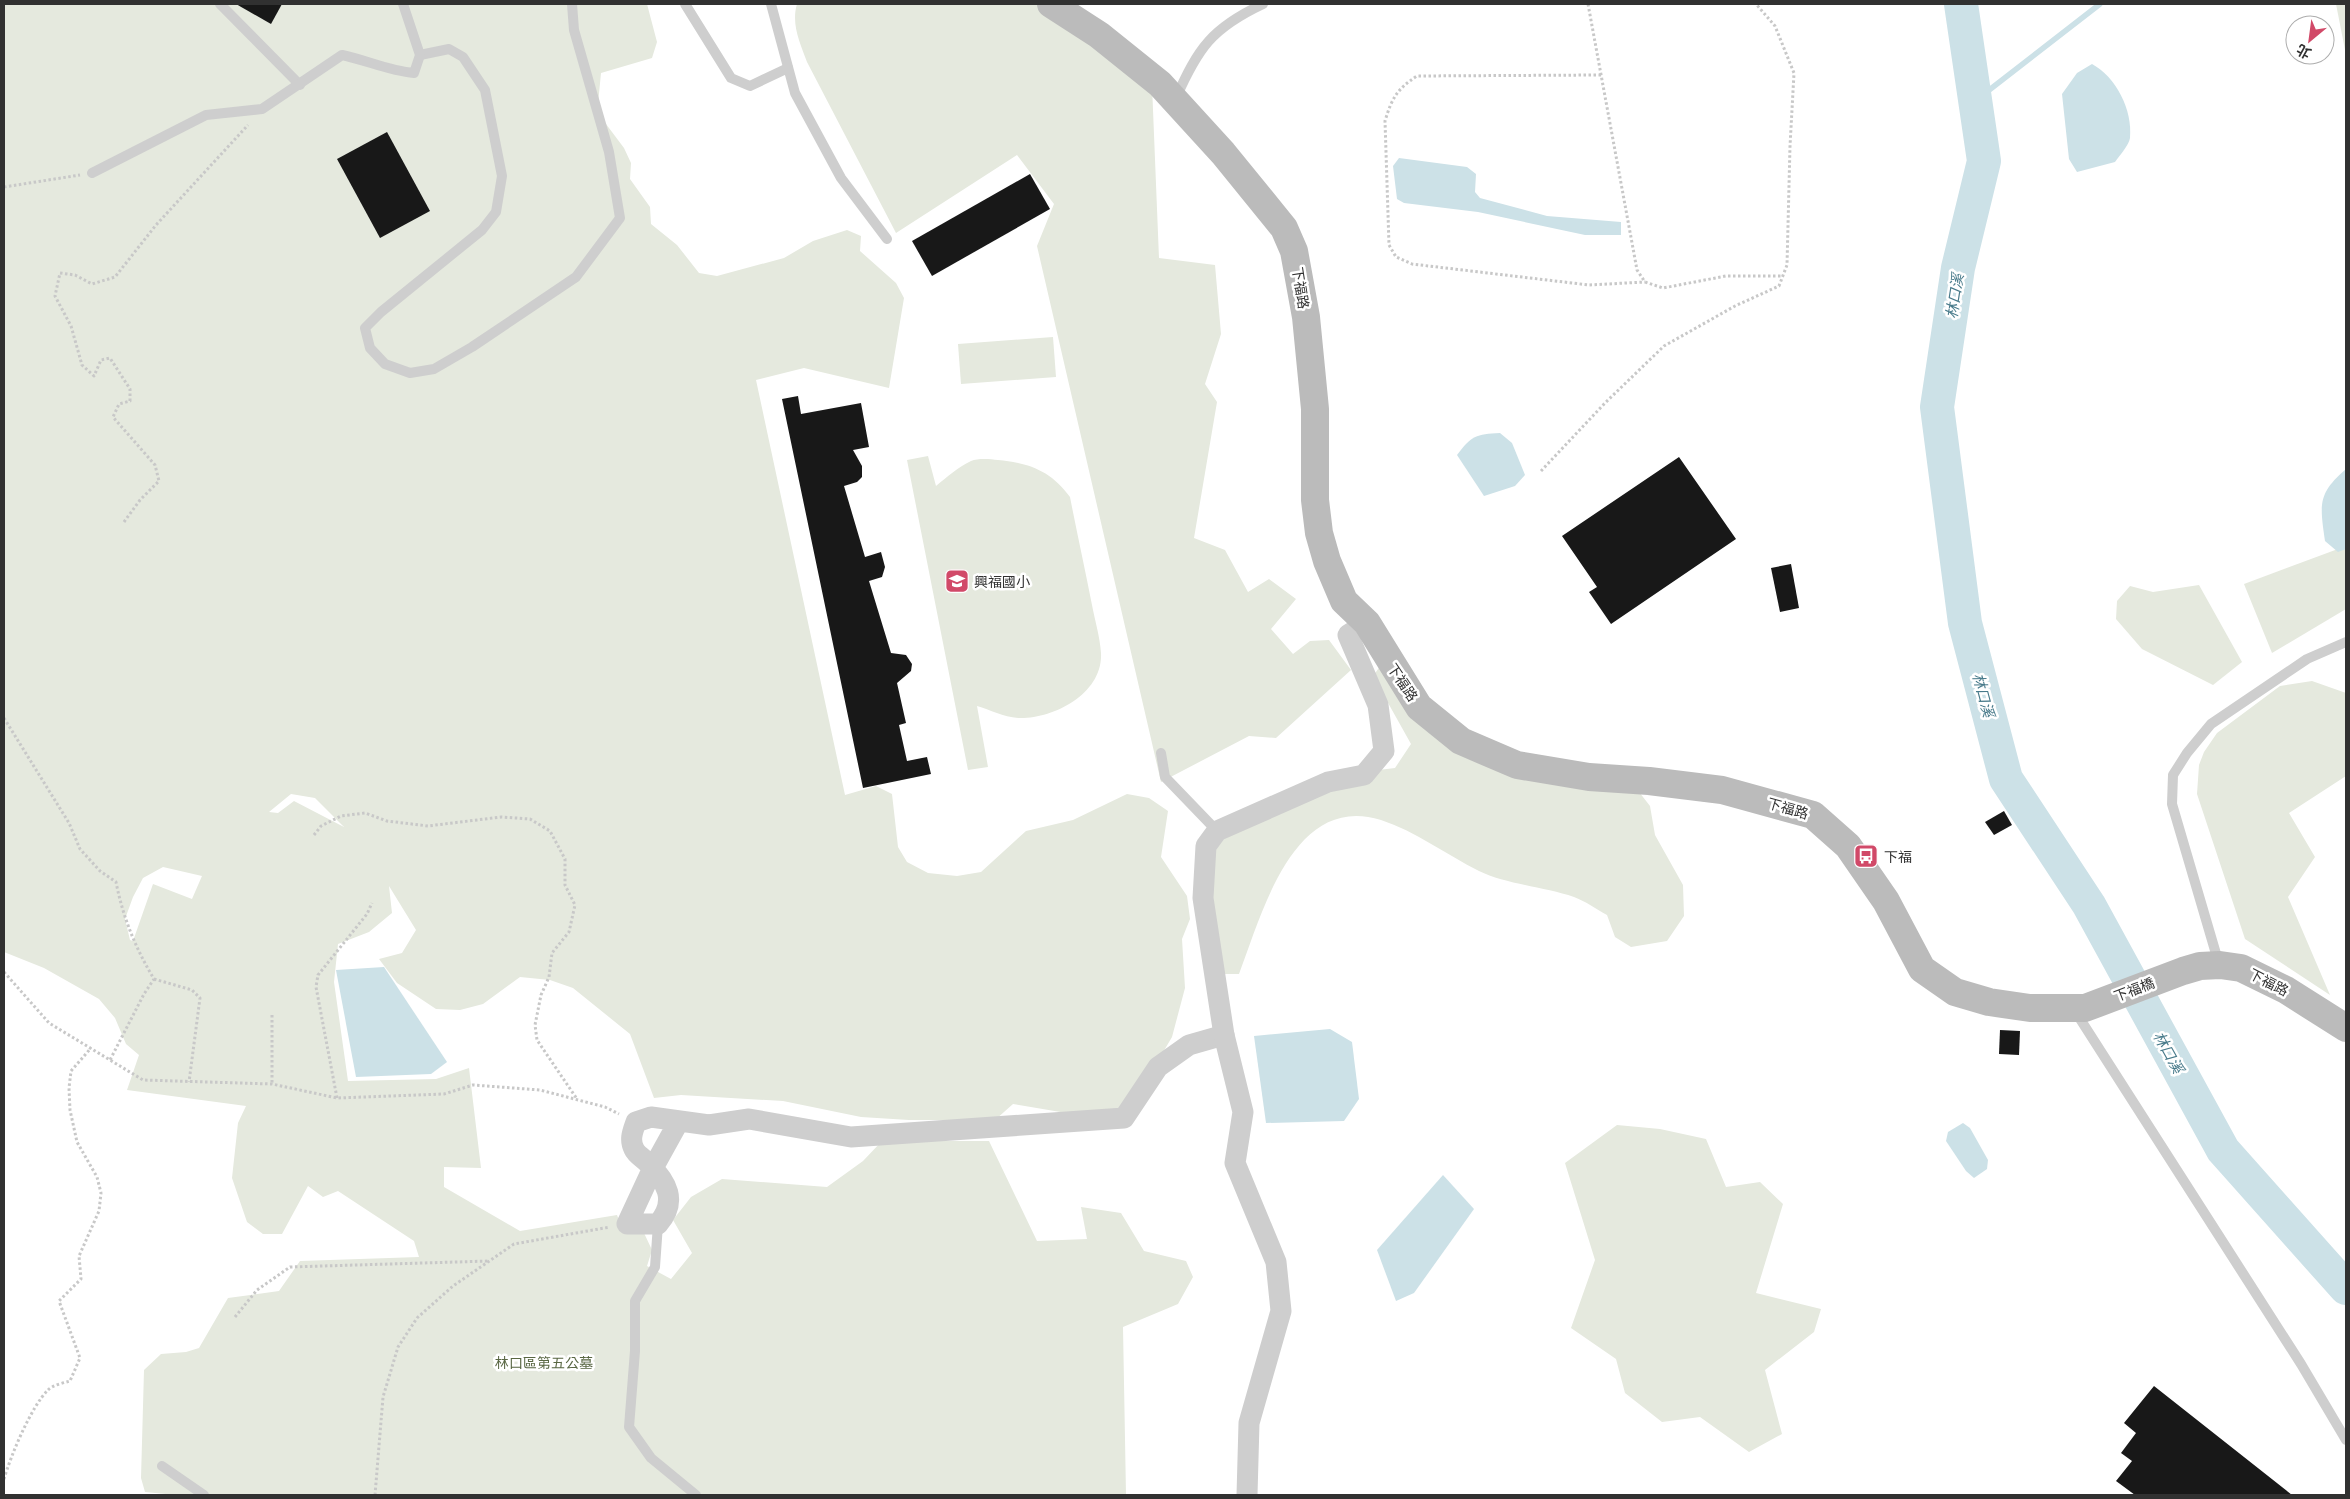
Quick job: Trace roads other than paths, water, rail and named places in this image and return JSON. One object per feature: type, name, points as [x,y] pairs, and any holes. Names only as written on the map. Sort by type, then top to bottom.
[{"type":"main road","name":"下福路","points":[[1051,4],[1100,36],[1176,99],[1284,228],[1294,250],[1302,288],[1312,370],[1315,500],[1319,533],[1332,577],[1344,601],[1367,623],[1420,707],[1461,741],[1517,765],[1589,777],[1649,781],[1722,790],[1813,815],[1848,846],[1886,902],[1922,969],[1955,992],[1989,1002],[2030,1008],[2079,1008]]},
{"type":"main road","name":"下福路","points":[[2183,971],[2200,966],[2220,965],[2241,968],[2286,990],[2346,1028]]},
{"type":"main road","name":"下福橋","points":[[2079,1008],[2183,971]]},
{"type":"street","points":[[1247,1495],[1250,1423],[1280,1311],[1276,1262],[1235,1163],[1242,1112],[1224,1035],[1203,898],[1206,846],[1217,831],[1328,782],[1364,775],[1384,751],[1378,705],[1348,635],[1367,623]]},
{"type":"street","points":[[679,1121],[653,1168],[627,1224],[658,1224],[667,1214],[669,1200],[662,1176],[653,1168],[634,1150],[631,1137],[636,1122],[651,1117],[710,1125],[749,1119],[851,1137],[1124,1118],[1158,1067],[1189,1045],[1224,1035]]},
{"type":"lane","points":[[220,4],[300,85]]},
{"type":"lane","points":[[92,173],[206,115],[262,109],[342,55],[370,61],[399,72],[414,74],[420,55],[403,4]]},
{"type":"lane","points":[[420,55],[449,49],[463,57],[468,64],[485,90],[502,176],[496,212],[482,230],[380,312],[365,328],[370,348],[385,364],[410,373],[434,369],[472,347],[576,277],[620,218],[609,152],[574,30],[572,4]]},
{"type":"lane","points":[[685,4],[731,78],[750,86],[788,68]]},
{"type":"lane","points":[[771,4],[795,93],[841,178],[887,239]]},
{"type":"lane","points":[[1176,99],[1188,71],[1211,36],[1236,16],[1263,4]]},
{"type":"lane","points":[[2220,965],[2172,804],[2173,775],[2187,753],[2211,724],[2307,659],[2346,642]]},
{"type":"lane","points":[[1161,753],[1164,777],[1217,831]]},
{"type":"lane","points":[[2079,1008],[2301,1364],[2346,1440]]},
{"type":"lane","points":[[658,1224],[655,1267],[635,1301],[635,1351],[629,1427],[651,1458],[696,1495]]},
{"type":"lane","points":[[162,1466],[204,1495]]},
{"type":"waterway","name":"林口溪","points":[[1961,4],[1984,161],[1958,268],[1937,407],[1965,623],[2006,779],[2089,905],[2223,1150],[2346,1288]]},
{"type":"waterway","points":[[1975,101],[2100,4]]},
{"type":"place","name":"興福國小","points":[[957,581]]},
{"type":"place","name":"下福","points":[[1866,856]]},
{"type":"park label","name":"林口區第五公墓","points":[[544,1362]]}]
